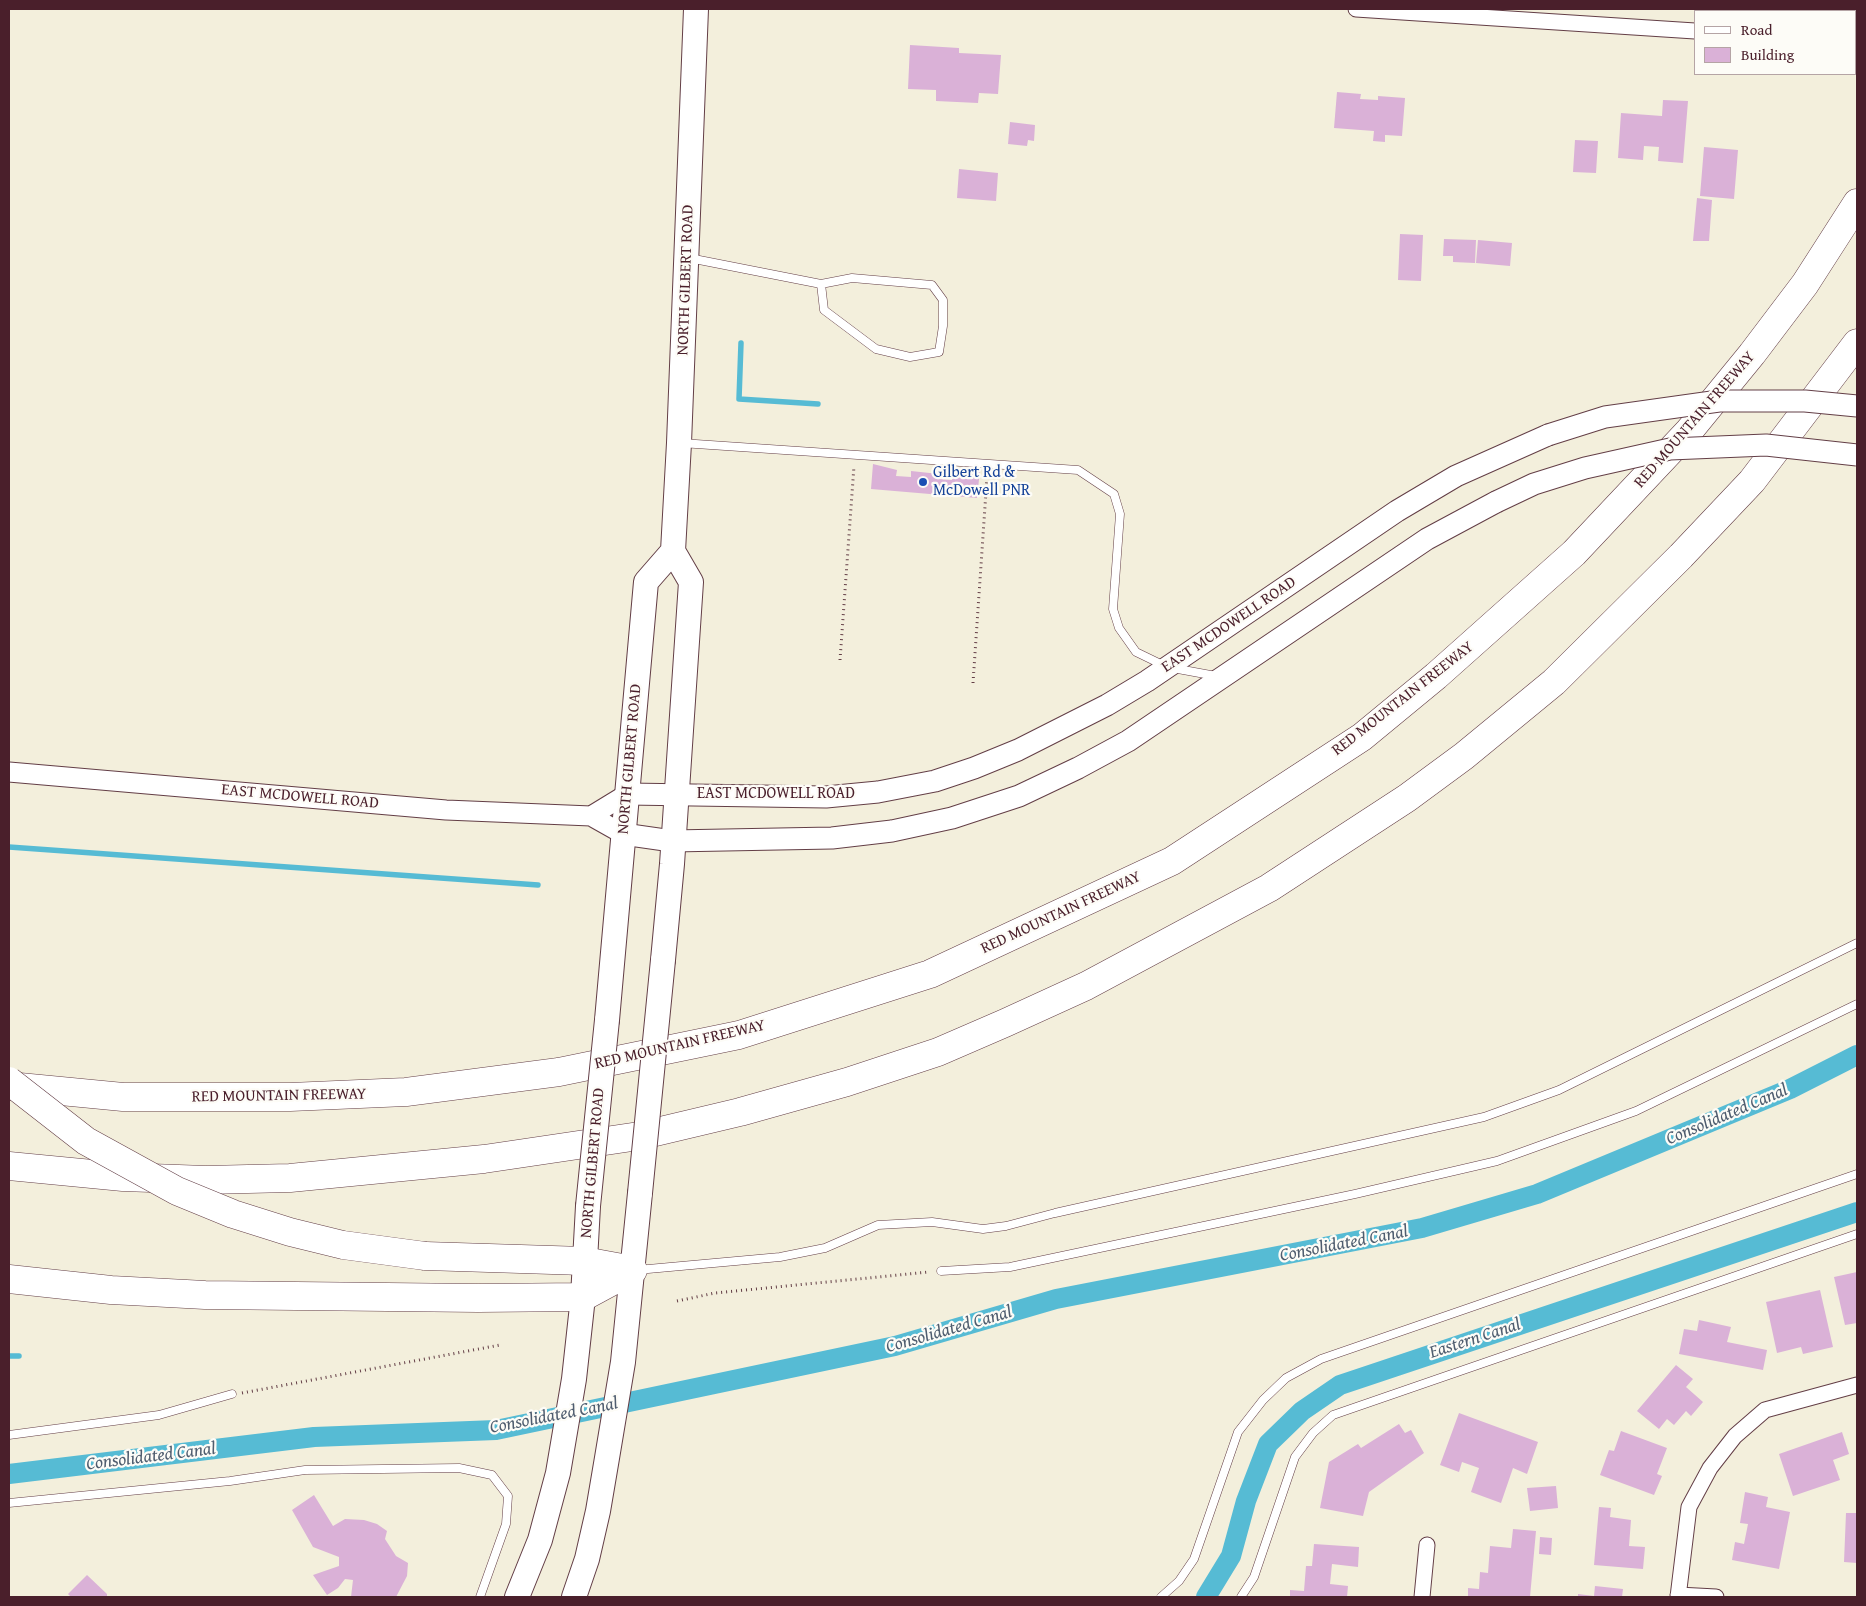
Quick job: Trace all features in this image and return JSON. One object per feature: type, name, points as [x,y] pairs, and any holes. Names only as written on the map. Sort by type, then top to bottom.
[{"type":"highway","name":"RED MOUNTAIN FREEWAY","points":[[9,1086],[123,1097],[290,1097],[406,1092],[559,1072],[739,1035],[930,974],[1172,861],[1362,736],[1443,670],[1574,553],[1689,431],[1752,354],[1805,284],[1857,203]]},
{"type":"highway","points":[[9,1166],[124,1177],[206,1180],[290,1178],[484,1159],[639,1136],[740,1112],[856,1079],[938,1052],[1005,1023],[1086,986],[1269,888],[1407,798],[1464,756],[1554,682],[1681,556],[1752,481],[1857,343]]},
{"type":"highway","points":[[9,1081],[86,1141],[177,1191],[233,1214],[290,1232],[343,1245],[425,1256],[584,1261],[632,1270]]},
{"type":"highway","points":[[9,1279],[111,1290],[205,1295],[478,1298],[583,1297],[632,1270]]},
{"type":"main road","name":"NORTH GILBERT ROAD","points":[[518,1597],[540,1540],[558,1473],[574,1379],[583,1297],[588,1206],[612,972],[626,794],[646,582],[673,551],[687,258],[696,9]]},
{"type":"main road","name":"EAST MCDOWELL ROAD","points":[[626,794],[676,793],[826,797],[878,792],[935,781],[974,768],[1060,730],[1107,705],[1167,667],[1397,511],[1456,476],[1548,435],[1605,418],[1719,401],[1805,401],[1857,406]]},
{"type":"main road","name":"EAST MCDOWELL ROAD","points":[[623,834],[672,841],[832,838],[892,831],[952,818],[1019,796],[1128,742],[1427,539],[1534,484],[1585,468],[1670,449],[1766,445],[1857,454]]},
{"type":"main road","points":[[574,1597],[594,1530],[623,1362],[640,1194],[676,793],[691,582],[673,551]]},
{"type":"street","points":[[1356,9],[1694,31]]},
{"type":"street","name":"EAST MCDOWELL ROAD","points":[[9,772],[446,810],[591,816],[623,834]]},
{"type":"street","points":[[591,816],[626,794]]},
{"type":"street","points":[[1716,1597],[1678,1596],[1689,1507],[1710,1468],[1735,1436],[1765,1410],[1857,1384]]},
{"type":"street","points":[[1422,1597],[1427,1545]]},
{"type":"lane","points":[[687,258],[821,284],[852,278],[932,285],[943,300],[943,326],[939,352],[910,357],[876,349],[824,310],[821,284]]},
{"type":"lane","points":[[679,443],[1078,470],[1114,494],[1120,514],[1113,609],[1119,628],[1136,652],[1167,667],[1224,677]]},
{"type":"lane","points":[[632,1270],[780,1257],[826,1248],[878,1225],[932,1222],[983,1229],[1006,1226],[1055,1213],[1484,1118],[1559,1090],[1857,943]]},
{"type":"lane","points":[[941,1271],[1019,1265],[1346,1196],[1497,1161],[1636,1111],[1857,1004]]},
{"type":"lane","points":[[1162,1597],[1180,1581],[1194,1559],[1238,1432],[1263,1400],[1286,1378],[1321,1359],[1857,1174]]},
{"type":"lane","points":[[1241,1597],[1254,1577],[1295,1457],[1313,1433],[1333,1415],[1857,1234]]},
{"type":"lane","points":[[9,1435],[159,1415],[232,1394]]},
{"type":"lane","points":[[9,1503],[230,1481],[305,1470],[459,1468],[492,1475],[508,1496],[506,1524],[480,1597]]},
{"type":"path","points":[[840,660],[855,455]]},
{"type":"path","points":[[973,683],[988,464]]},
{"type":"path","points":[[677,1301],[715,1293],[941,1271]]},
{"type":"path","points":[[232,1394],[500,1346]]},
{"type":"building","points":[[910,45],[959,48],[959,53],[1001,55],[998,94],[979,93],[978,103],[936,101],[936,90],[908,89]]},
{"type":"building","points":[[1337,92],[1361,94],[1360,99],[1378,100],[1378,96],[1405,98],[1402,136],[1385,135],[1385,142],[1373,141],[1374,131],[1334,128]]},
{"type":"building","points":[[1663,100],[1688,101],[1683,163],[1658,161],[1659,147],[1644,146],[1643,160],[1618,158],[1621,113],[1662,116]]},
{"type":"building","points":[[1010,122],[1035,125],[1034,141],[1028,140],[1027,146],[1008,144]]},
{"type":"building","points":[[1575,140],[1598,141],[1596,173],[1573,172]]},
{"type":"building","points":[[1704,147],[1738,150],[1734,199],[1700,196]]},
{"type":"building","points":[[959,169],[998,173],[996,201],[957,198]]},
{"type":"building","points":[[1697,198],[1712,200],[1709,241],[1693,241]]},
{"type":"building","points":[[1400,234],[1423,235],[1421,281],[1398,280]]},
{"type":"building","points":[[1444,239],[1476,240],[1475,263],[1453,262],[1453,256],[1443,256]]},
{"type":"building","points":[[1478,240],[1512,243],[1510,266],[1476,263]]},
{"type":"building","points":[[873,464],[897,470],[896,476],[911,477],[911,471],[939,474],[938,479],[952,480],[953,474],[980,470],[977,498],[871,489]]},
{"type":"building","points":[[1857,1272],[1857,1323],[1845,1325],[1834,1277]]},
{"type":"building","points":[[1820,1290],[1833,1347],[1803,1354],[1801,1347],[1777,1353],[1766,1302]]},
{"type":"building","points":[[1699,1320],[1731,1327],[1727,1342],[1767,1350],[1763,1370],[1679,1354],[1684,1329],[1697,1331]]},
{"type":"building","points":[[1676,1365],[1693,1379],[1686,1387],[1703,1402],[1691,1416],[1686,1411],[1674,1425],[1667,1419],[1659,1429],[1637,1411]]},
{"type":"building","points":[[1459,1413],[1538,1442],[1527,1474],[1513,1468],[1501,1503],[1471,1492],[1479,1468],[1462,1462],[1459,1472],[1440,1465]]},
{"type":"building","points":[[1399,1424],[1405,1433],[1411,1430],[1424,1453],[1369,1492],[1363,1516],[1320,1508],[1329,1462],[1358,1444],[1361,1448]]},
{"type":"building","points":[[1621,1431],[1667,1448],[1657,1474],[1662,1476],[1654,1495],[1600,1475],[1609,1450],[1614,1451]]},
{"type":"building","points":[[1842,1432],[1849,1454],[1833,1460],[1840,1480],[1793,1496],[1779,1454]]},
{"type":"building","points":[[1556,1486],[1558,1508],[1530,1511],[1527,1488]]},
{"type":"building","points":[[1745,1492],[1768,1497],[1766,1507],[1790,1512],[1779,1569],[1732,1560],[1735,1542],[1744,1544],[1748,1524],[1740,1523]]},
{"type":"building","points":[[314,1495],[333,1526],[345,1519],[364,1520],[377,1524],[387,1531],[385,1539],[396,1556],[408,1563],[407,1576],[396,1597],[351,1597],[353,1580],[345,1579],[338,1588],[327,1595],[313,1575],[339,1566],[339,1557],[313,1547],[292,1510]]},
{"type":"building","points":[[1599,1507],[1611,1508],[1610,1517],[1631,1520],[1629,1546],[1645,1547],[1643,1569],[1594,1565]]},
{"type":"building","points":[[1846,1513],[1857,1513],[1857,1563],[1844,1562]]},
{"type":"building","points":[[1513,1529],[1536,1531],[1530,1597],[1468,1597],[1468,1588],[1479,1589],[1480,1572],[1488,1573],[1490,1546],[1511,1548]]},
{"type":"building","points":[[1540,1537],[1552,1538],[1551,1555],[1539,1554]]},
{"type":"building","points":[[1314,1544],[1359,1547],[1358,1567],[1332,1564],[1330,1584],[1348,1586],[1347,1597],[1290,1597],[1290,1590],[1304,1591],[1306,1566],[1312,1566]]},
{"type":"building","points":[[87,1575],[107,1594],[107,1597],[71,1597],[68,1594]]},
{"type":"building","points":[[1595,1586],[1623,1589],[1622,1597],[1578,1597],[1578,1594],[1594,1596]]},
{"type":"waterway","points":[[741,343],[739,399],[818,404]]},
{"type":"waterway","points":[[9,847],[538,885]]},
{"type":"waterway","name":"Consolidated Canal","points":[[9,1474],[314,1437],[496,1430],[895,1346],[1056,1299],[1422,1228],[1537,1194],[1790,1089],[1857,1055]]},
{"type":"waterway","name":"Eastern Canal","points":[[1206,1597],[1231,1556],[1246,1501],[1268,1444],[1302,1411],[1340,1385],[1857,1212]]},
{"type":"waterway","points":[[9,1356],[19,1356]]},
{"type":"place","name":"Gilbert Rd & McDowell PNR","points":[[923,482]]}]
